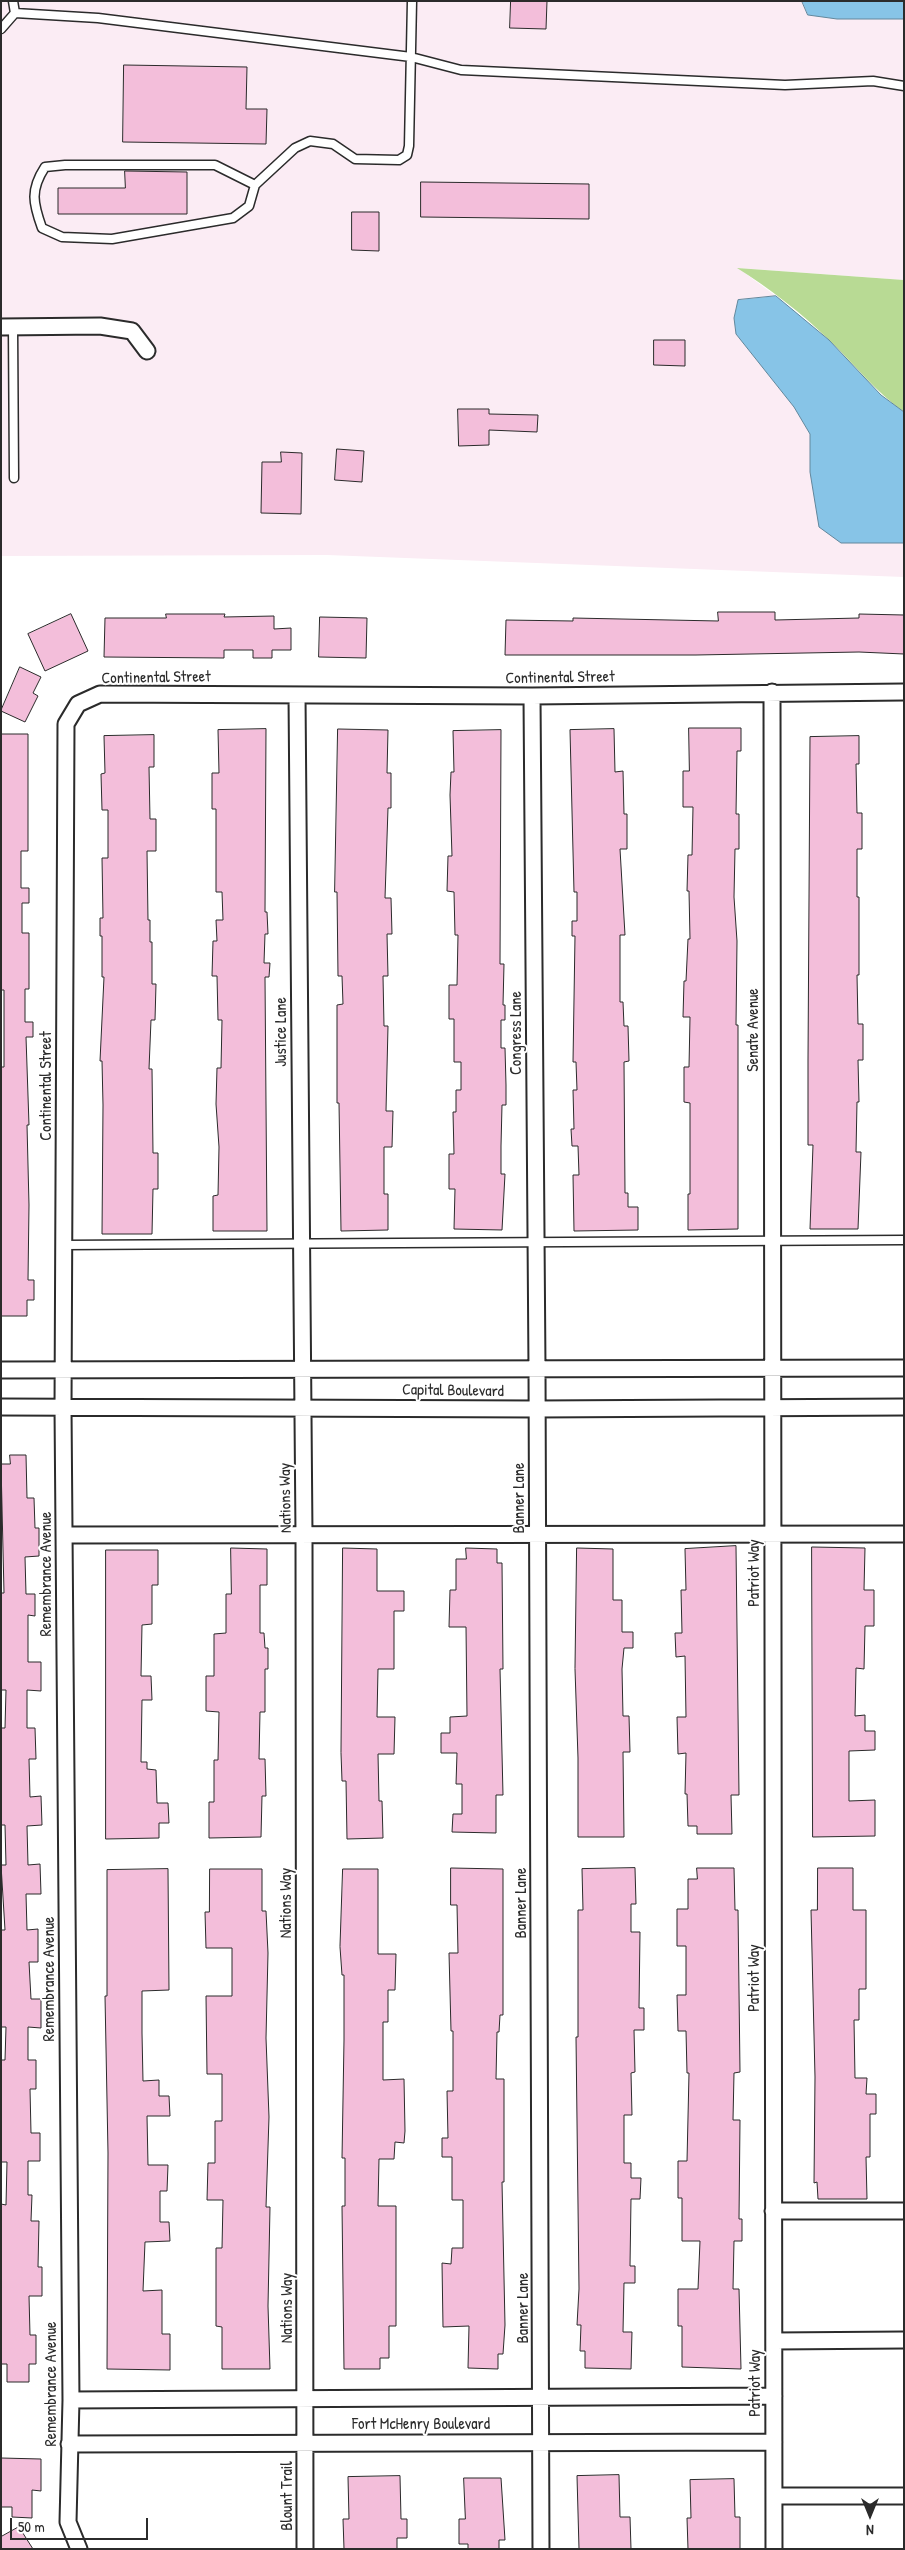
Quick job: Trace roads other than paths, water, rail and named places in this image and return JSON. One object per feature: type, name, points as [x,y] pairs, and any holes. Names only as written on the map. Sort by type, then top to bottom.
[{"type":"street","points":[[7,327],[100,326],[132,331],[147,351]]},
{"type":"street","name":"Senate Avenue","points":[[771,1368],[772,692]]},
{"type":"street","name":"Continental Street","points":[[64,1369],[66,724],[78,704],[100,694],[532,696],[904,692]]},
{"type":"street","name":"Justice Lane","points":[[297,695],[302,1369]]},
{"type":"street","name":"Congress Lane","points":[[532,696],[537,1368]]},
{"type":"street","name":"Banner Lane","points":[[537,1368],[542,2397],[541,2549]]},
{"type":"street","name":"Patriot Way","points":[[771,1368],[773,1408],[774,2549]]},
{"type":"street","name":"Capital Boulevard","points":[[1,1370],[904,1368]]},
{"type":"street","name":"Remembrance Avenue","points":[[64,1369],[71,2400],[68,2522],[79,2549]]},
{"type":"street","name":"Nations Way","points":[[302,1369],[306,2443]]},
{"type":"street","name":"Capital Boulevard","points":[[1,1407],[537,1409],[904,1407]]},
{"type":"street","points":[[64,1536],[904,1534]]},
{"type":"street","points":[[773,2211],[904,2211]]},
{"type":"street","points":[[774,2341],[904,2340]]},
{"type":"street","name":"Fort McHenry Boulevard","points":[[71,2400],[774,2396]]},
{"type":"street","name":"Fort McHenry Boulevard","points":[[69,2444],[774,2442]]},
{"type":"street","name":"Blount Trail","points":[[305,2549],[306,2443]]},
{"type":"street","points":[[774,2496],[904,2496]]},
{"type":"lane","points":[[13,1],[15,14]]},
{"type":"lane","points":[[255,185],[215,165],[65,165],[45,167],[35,183],[34,206],[42,228],[62,237],[112,239],[233,218],[249,206],[255,185],[295,148],[310,141],[333,144],[355,159],[399,160],[407,155],[409,146],[412,1]]},
{"type":"lane","points":[[1,29],[15,14],[98,18],[411,57],[461,70],[785,85],[873,81],[904,86]]},
{"type":"lane","points":[[7,327],[14,478]]},
{"type":"lane","points":[[64,1245],[904,1240]]},
{"type":"water","points":[[802,1],[904,1],[904,19],[837,19],[808,15]]},
{"type":"water","points":[[776,296],[829,340],[881,395],[904,412],[904,543],[841,543],[819,527],[810,472],[810,434],[794,407],[736,334],[734,318],[738,300]]}]
